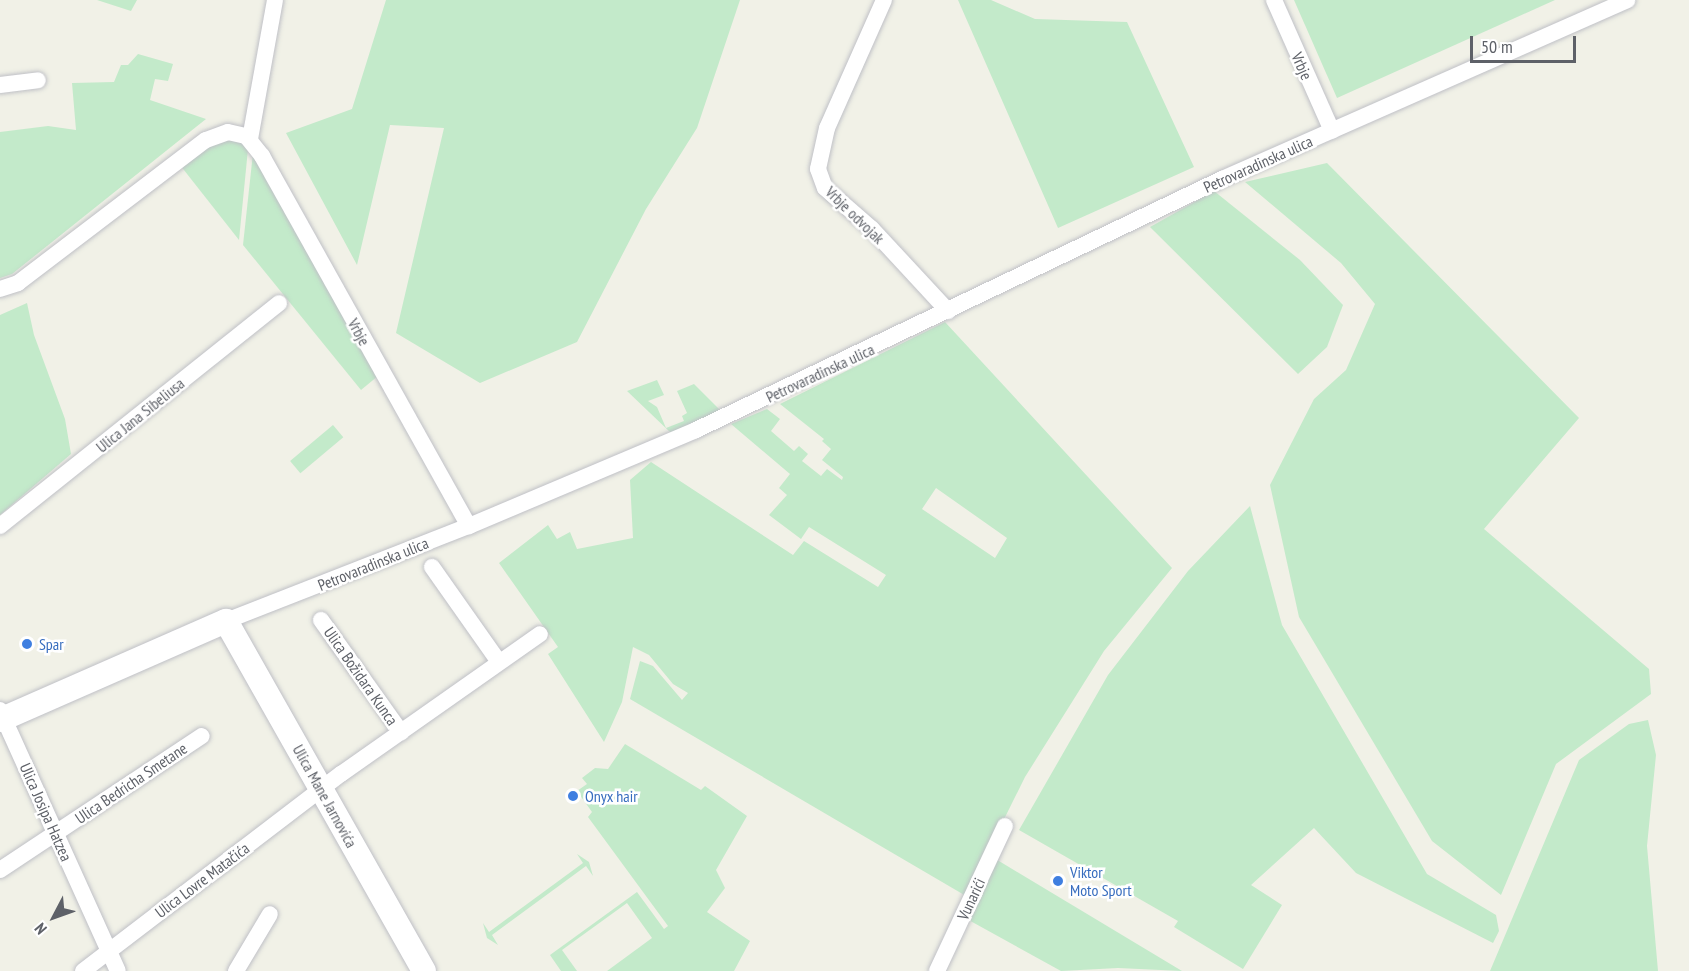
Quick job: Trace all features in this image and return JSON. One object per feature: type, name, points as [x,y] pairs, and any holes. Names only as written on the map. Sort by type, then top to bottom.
[{"type":"street","points":[[0,289],[18,283],[206,140],[228,132],[250,139],[275,0]]},
{"type":"street","name":"Vrbje odvojak","points":[[884,0],[827,128],[818,169],[825,188],[872,229],[948,311]]},
{"type":"street","name":"Vrbje","points":[[1274,0],[1332,131]]},
{"type":"street","name":"Petrovaradinska ulica","points":[[1,716],[226,621],[469,526],[736,412],[1332,131],[1628,0]]},
{"type":"street","points":[[0,85],[38,80]]},
{"type":"street","name":"Vrbje","points":[[250,139],[469,526]]},
{"type":"street","name":"Ulica Jana Sibeliusa","points":[[0,526],[279,303]]},
{"type":"street","points":[[432,567],[499,662]]},
{"type":"street","name":"Ulica Božidara Kunca","points":[[321,620],[401,732]]},
{"type":"street","name":"Ulica Mane Jarnovića","points":[[226,621],[424,971]]},
{"type":"street","name":"Ulica Božidara Kunca","points":[[321,789],[540,634]]},
{"type":"street","name":"Ulica Josipa Hatzea","points":[[1,716],[118,971]]},
{"type":"street","name":"Ulica Bedricha Smetane","points":[[0,870],[202,736]]},
{"type":"street","name":"Ulica Lovre Matačića","points":[[83,971],[321,789]]},
{"type":"street","name":"Vunarići","points":[[936,971],[1005,826]]},
{"type":"street","points":[[236,971],[270,914]]},
{"type":"green space","points":[[97,0],[137,0],[131,11]]},
{"type":"green space","points":[[386,0],[740,0],[697,128],[646,209],[577,342],[480,383],[396,333],[444,128],[390,125],[357,265],[286,133],[352,109]]},
{"type":"green space","points":[[958,0],[991,0],[1035,19],[1127,22],[1194,167],[1058,228]]},
{"type":"green space","points":[[1294,0],[1555,0],[1337,98]]},
{"type":"green space","points":[[138,54],[173,64],[168,81],[155,79],[150,100],[206,119],[12,274],[0,278],[0,132],[48,126],[76,130],[72,83],[114,82],[121,65],[128,65]]},
{"type":"green space","points":[[222,139],[243,143],[248,149],[239,240],[180,165]]},
{"type":"green space","points":[[253,153],[378,376],[361,390],[243,245]]},
{"type":"green space","points":[[1327,163],[1579,418],[1484,529],[1649,669],[1651,694],[1556,764],[1501,895],[1432,841],[1299,617],[1270,485],[1314,399],[1346,370],[1375,304],[1341,263],[1245,182]]},
{"type":"green space","points":[[1214,191],[1300,260],[1343,305],[1327,347],[1298,374],[1150,227]]},
{"type":"green space","points":[[27,303],[34,335],[65,419],[71,454],[0,515],[0,315]]},
{"type":"green space","points":[[945,322],[1172,568],[1104,651],[1025,777],[966,896],[630,699],[640,661],[653,666],[682,700],[688,693],[673,684],[649,655],[633,647],[622,702],[604,742],[548,654],[558,647],[499,563],[548,525],[557,539],[570,532],[577,549],[633,538],[630,480],[651,462],[793,555],[804,541],[878,587],[886,575],[809,527],[801,539],[769,515],[787,495],[779,488],[790,474],[731,424],[767,409],[780,419],[771,431],[794,451],[799,446],[808,454],[802,461],[821,476],[827,469],[842,480],[843,477],[822,460],[831,449],[822,441],[824,439],[780,404]],"holes":[[[936,488],[1007,538],[995,558],[922,509]]]},
{"type":"green space","points":[[657,380],[664,395],[648,401],[657,407],[666,428],[684,421],[682,416],[687,413],[677,391],[694,384],[720,410],[671,433],[627,391]]},
{"type":"green space","points":[[333,425],[343,437],[300,473],[290,461]]},
{"type":"green space","points":[[1250,506],[1282,625],[1427,874],[1496,915],[1499,931],[1493,943],[1356,873],[1314,828],[1251,885],[1282,905],[1243,969],[1174,927],[1178,921],[1019,830],[1108,675],[1188,571]]},
{"type":"green space","points":[[1648,720],[1656,755],[1647,846],[1658,971],[1490,971],[1579,760],[1629,724]]},
{"type":"green space","points":[[625,744],[701,790],[705,786],[747,816],[716,870],[725,888],[707,912],[750,941],[734,971],[607,971],[652,938],[627,903],[562,950],[577,971],[561,971],[550,955],[637,892],[664,929],[668,926],[588,817],[592,812],[577,791],[587,784],[582,778],[595,768],[608,769]]},
{"type":"green space","points":[[577,854],[589,862],[593,876],[586,866],[492,935],[498,945],[487,938],[483,923],[489,932],[583,863]]},
{"type":"green space","points":[[994,858],[1182,971],[1118,968],[1061,971],[965,918]]},
{"type":"place","name":"Spar","points":[[27,644]]},
{"type":"place","name":"Onyx hair","points":[[573,796]]},
{"type":"place","name":"Viktor Moto Sport","points":[[1058,881]]}]
